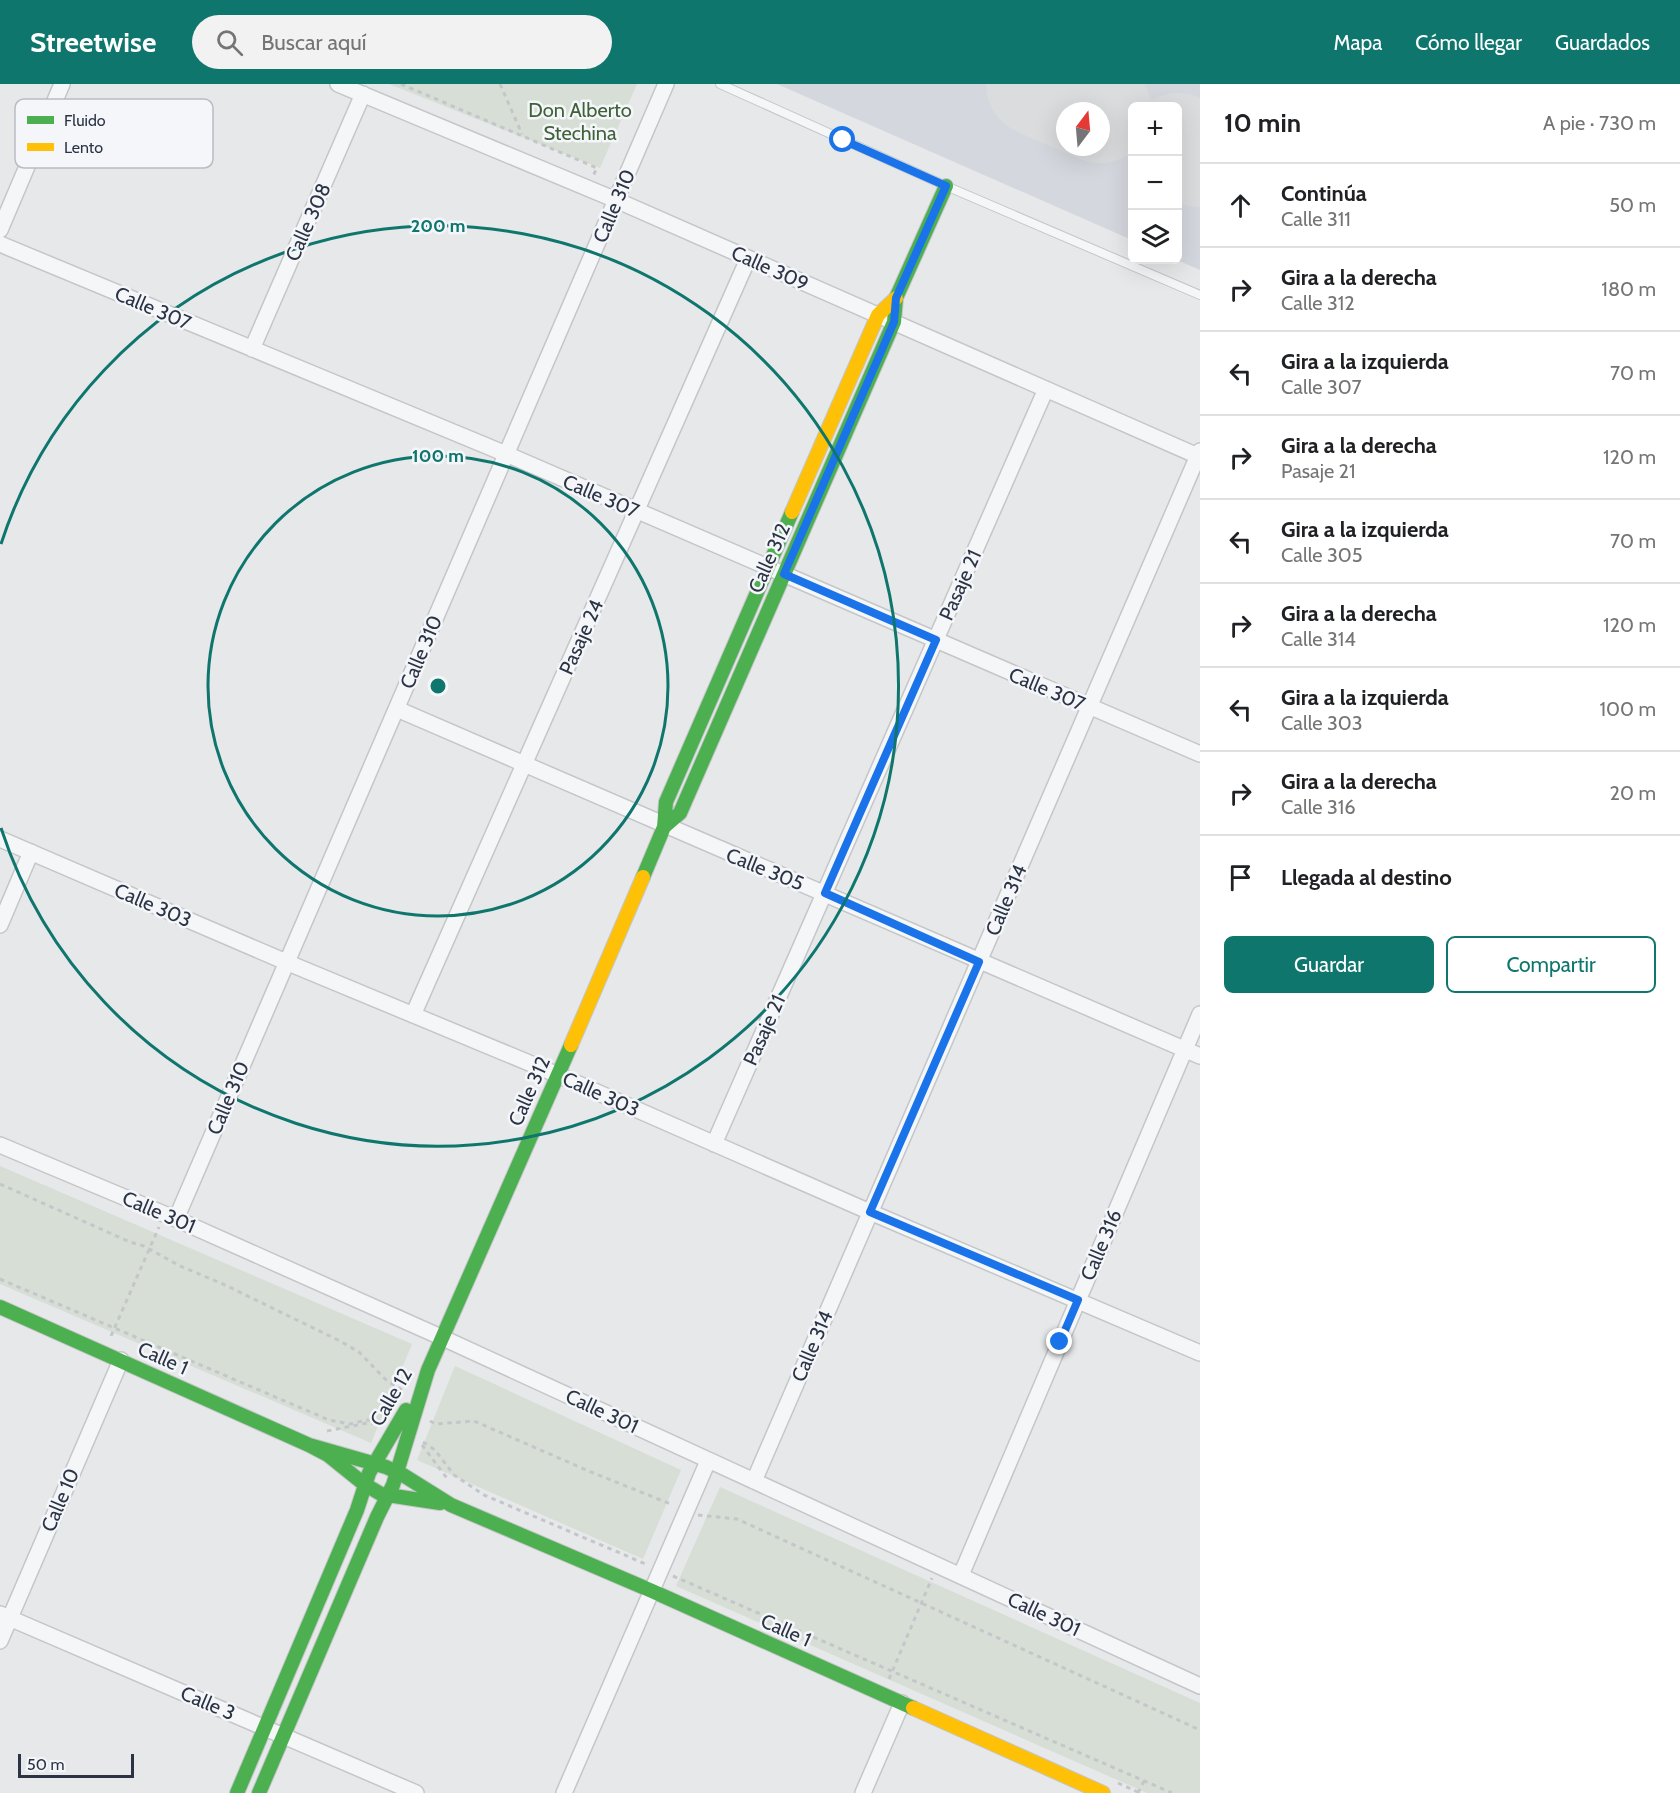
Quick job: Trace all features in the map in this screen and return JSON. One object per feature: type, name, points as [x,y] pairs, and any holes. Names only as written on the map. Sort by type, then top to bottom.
[{"type":"street","points":[[56,99],[62,84]]},
{"type":"street","name":"Calle 309","points":[[338,84],[616,200],[1199,455]]},
{"type":"street","name":"Calle 310","points":[[170,1217],[286,962],[397,709],[666,84]]},
{"type":"street","name":"Calle 308","points":[[252,349],[363,94]]},
{"type":"street","points":[[0,230],[26,168]]},
{"type":"street","name":"Calle 312","points":[[664,827],[680,813],[894,322],[896,298],[946,186]]},
{"type":"street","name":"Calle 307","points":[[0,244],[506,454],[1200,754]]},
{"type":"street","name":"Pasaje 24","points":[[413,1015],[748,259]]},
{"type":"street","name":"Calle 312","points":[[428,1370],[664,827],[666,802],[878,315],[896,298]]},
{"type":"street","name":"Pasaje 21","points":[[714,1144],[1046,388]]},
{"type":"street","name":"Calle 314","points":[[754,1481],[1199,455]]},
{"type":"street","name":"Calle 305","points":[[397,709],[664,827],[825,893],[979,962],[1200,1056]]},
{"type":"street","name":"Calle 303","points":[[0,839],[286,962],[558,1075],[1200,1353]]},
{"type":"street","points":[[0,925],[31,852]]},
{"type":"street","name":"Calle 316","points":[[961,1575],[1200,1014]]},
{"type":"street","name":"Calle 301","points":[[0,1145],[170,1217],[442,1338],[1200,1686]]},
{"type":"street","name":"Calle 1","points":[[0,1307],[309,1445],[328,1455],[364,1484],[381,1494],[451,1505]]},
{"type":"street","name":"Calle 10","points":[[0,1641],[5,1616],[121,1360]]},
{"type":"street","name":"Calle 12","points":[[259,1793],[388,1496],[397,1472],[402,1431],[428,1370]]},
{"type":"street","name":"Calle 12","points":[[237,1793],[357,1510],[364,1484],[374,1464],[402,1431]]},
{"type":"street","name":"Calle 1","points":[[309,1445],[397,1472],[451,1505],[652,1591],[1103,1793]]},
{"type":"street","points":[[564,1793],[708,1461]]},
{"type":"street","name":"Calle 3","points":[[5,1616],[416,1793]]},
{"type":"street","points":[[863,1793],[903,1704]]},
{"type":"lane","points":[[720,84],[946,186],[1200,295]]},
{"type":"path","points":[[401,84],[597,168],[588,189]]},
{"type":"path","points":[[500,84],[523,136]]},
{"type":"path","points":[[0,1184],[149,1249],[180,1266],[225,1285],[338,1340],[359,1352],[387,1381],[408,1394],[429,1420],[436,1424],[474,1422],[701,1516],[737,1519],[1200,1730]]},
{"type":"path","points":[[103,1352],[149,1249],[170,1217]]},
{"type":"path","points":[[0,1279],[329,1420],[350,1424],[377,1420],[418,1438],[435,1450],[454,1475],[484,1495],[1173,1793]]},
{"type":"path","points":[[883,1695],[937,1564]]},
{"type":"path","points":[[1138,1793],[1145,1781]]},
{"type":"shaded area","points":[[777,84],[1200,84],[1200,270],[1182,262],[1182,102],[1128,102],[1128,238]]},
{"type":"green space","name":"Don Alberto Stechina","points":[[389,84],[637,84],[600,168]]},
{"type":"green space","points":[[0,1166],[412,1344],[371,1443],[0,1284]]},
{"type":"green space","points":[[455,1366],[681,1470],[643,1559],[417,1460]]},
{"type":"green space","points":[[720,1487],[1200,1703],[1200,1793],[1147,1793],[676,1586]]},
{"type":"runway","points":[[1038,84],[1079,102]]},
{"type":"runway","points":[[1182,147],[1200,155]]},
{"type":"traffic: fast","points":[[664,827],[680,813],[894,322],[896,298],[946,186]]},
{"type":"traffic: fast","points":[[643,877],[664,827],[666,802],[792,512]]},
{"type":"traffic: fast","points":[[259,1793],[377,1517],[393,1485],[428,1370],[571,1045]]},
{"type":"traffic: fast","points":[[0,1307],[309,1445],[328,1455],[364,1484],[381,1494],[440,1503]]},
{"type":"traffic: fast","points":[[237,1793],[357,1510],[369,1473],[406,1410]]},
{"type":"traffic: fast","points":[[309,1445],[386,1467],[451,1505],[652,1591],[913,1708]]},
{"type":"traffic: slow","points":[[792,512],[878,315],[896,298]]},
{"type":"traffic: slow","points":[[571,1045],[643,877]]},
{"type":"traffic: slow","points":[[913,1708],[1103,1793]]},
{"type":"route","points":[[843,140],[946,186],[896,298],[894,322],[784,574],[936,640],[825,893],[979,962],[870,1212],[1078,1300],[1060,1342]]}]
